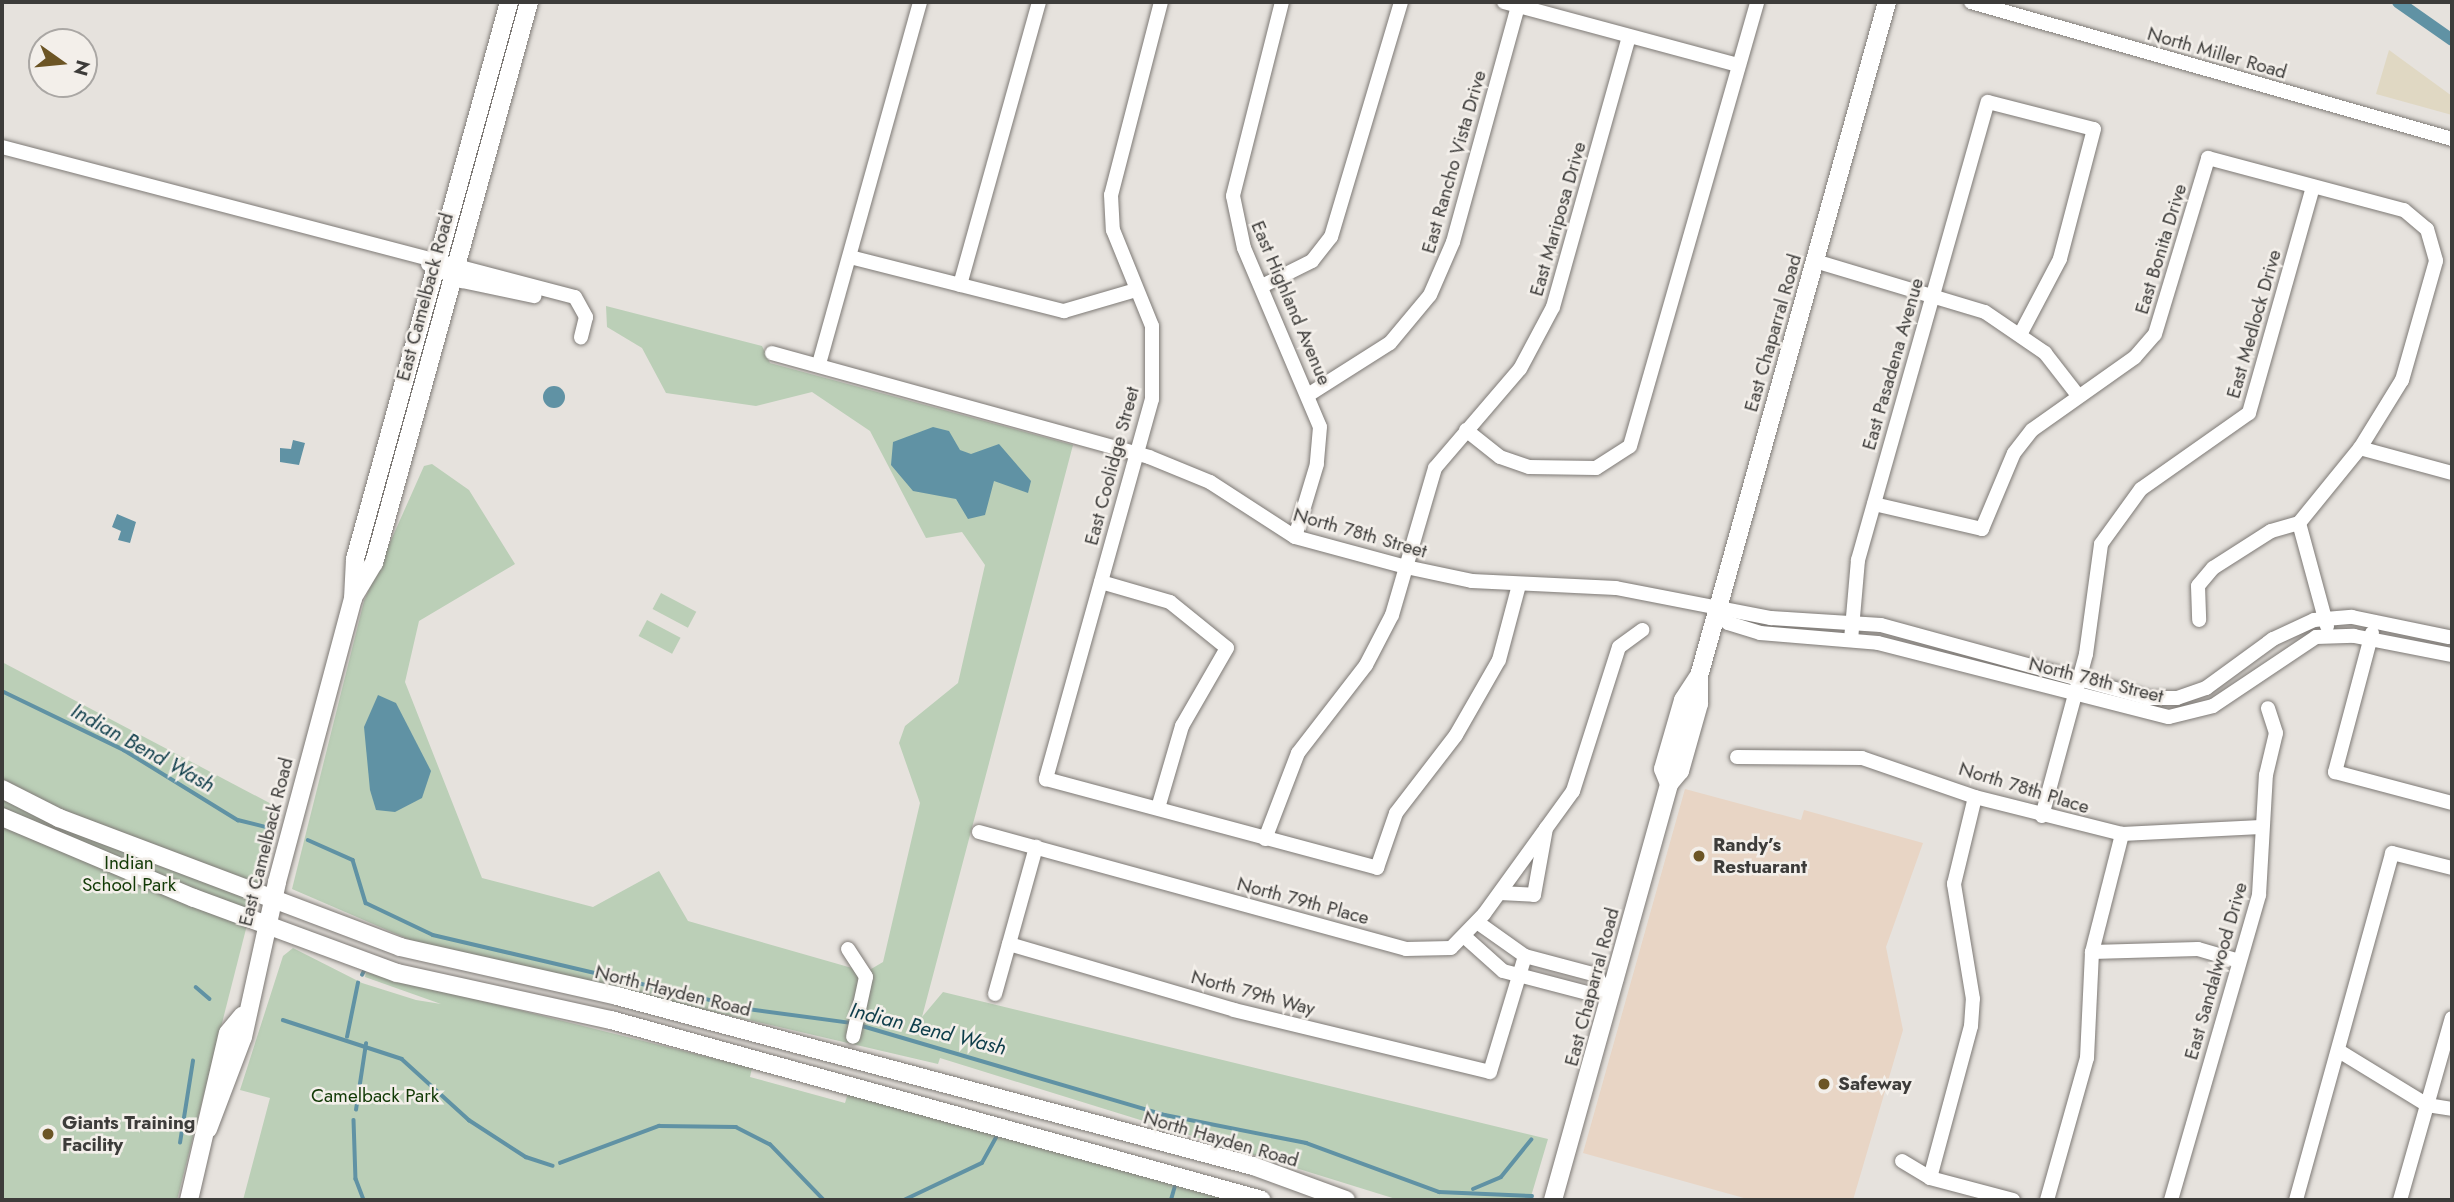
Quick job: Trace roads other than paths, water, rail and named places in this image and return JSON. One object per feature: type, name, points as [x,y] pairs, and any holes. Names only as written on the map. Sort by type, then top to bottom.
[{"type":"main road","name":"East Camelback Road","points":[[189,1200],[208,1129],[228,1033],[243,1015],[353,599],[355,559],[433,265],[509,2]]},
{"type":"main road","name":"East Camelback Road","points":[[353,599],[374,563],[528,2]]},
{"type":"main road","name":"East Chaparral Road","points":[[1553,1200],[1609,1005],[1609,984],[1669,785],[1680,771],[1699,704],[1699,676],[1887,2]]},
{"type":"main road","points":[[480,109],[497,118]]},
{"type":"main road","name":"North Hayden Road","points":[[2,789],[59,818],[272,900],[424,954],[617,996],[1253,1167],[1346,1200]]},
{"type":"main road","points":[[2,817],[266,926],[427,981],[611,1020],[1262,1200]]},
{"type":"street","points":[[819,364],[920,2]]},
{"type":"street","points":[[960,285],[1039,2]]},
{"type":"street","name":"East Coolidge Street","points":[[1158,808],[1046,779],[1136,453],[1156,369],[1152,326],[1114,230],[1111,195],[1161,2]]},
{"type":"street","name":"East Highland Avenue","points":[[1282,2],[1233,196],[1235,222],[1308,395],[1321,445],[1295,537]]},
{"type":"street","points":[[1262,286],[1312,261],[1342,215],[1401,2]]},
{"type":"street","points":[[1466,430],[1515,465],[1596,468],[1630,446],[1653,382],[1757,2]]},
{"type":"street","name":"North Miller Road","points":[[1971,2],[2452,139]]},
{"type":"street","points":[[1511,4],[1738,65]]},
{"type":"street","name":"East Rancho Vista Drive","points":[[1308,395],[1390,343],[1430,295],[1453,242],[1511,4]]},
{"type":"street","name":"East Mariposa Drive","points":[[1265,839],[1298,753],[1381,640],[1435,468],[1520,369],[1553,307],[1629,37]]},
{"type":"street","name":"East Pasadena Avenue","points":[[1850,640],[1854,576],[1988,102],[2094,129],[2060,259],[2021,333]]},
{"type":"street","points":[[2,147],[582,306],[581,337]]},
{"type":"street","name":"East Bonita Drive","points":[[1874,504],[1982,529],[2014,453],[2076,393],[2135,357],[2155,334],[2208,158],[2313,187]]},
{"type":"street","points":[[2199,620],[2198,586],[2213,568],[2271,531],[2300,523],[2360,448],[2408,367],[2436,261],[2427,229],[2404,210],[2313,187]]},
{"type":"street","name":"East Medlock Drive","points":[[2042,816],[2079,679],[2094,565],[2110,527],[2141,489],[2249,413],[2313,187]]},
{"type":"street","points":[[850,257],[1064,311],[1136,290]]},
{"type":"street","points":[[1815,261],[1932,294],[2021,333],[2060,368],[2076,393]]},
{"type":"street","name":"North 78th Street","points":[[772,353],[1136,453],[1210,481],[1295,537],[1406,567],[1519,584],[1616,588],[1717,610],[1896,628],[2148,698],[2177,698],[2206,688],[2287,630],[2326,618],[2450,630]]},
{"type":"street","points":[[2360,448],[2452,472]]},
{"type":"street","points":[[2300,523],[2329,636]]},
{"type":"street","points":[[1101,582],[1170,601],[1227,648],[1181,726],[1158,808],[1377,868],[1396,813],[1456,736],[1494,669],[1519,584]]},
{"type":"street","name":"North 78th Street","points":[[1717,610],[1728,623],[1760,633],[1850,640],[2146,715],[2194,713],[2236,693],[2300,644],[2329,636],[2370,640],[2422,654],[2448,653]]},
{"type":"street","points":[[2375,622],[2335,772],[2452,803]]},
{"type":"street","points":[[1478,922],[1525,956],[1597,975],[1609,984],[1591,994],[1503,971],[1465,937],[1500,893],[1583,775],[1619,647],[1642,630]]},
{"type":"street","points":[[2448,653],[2450,630]]},
{"type":"street","name":"East Sandalwood Drive","points":[[2171,1200],[2262,875],[2261,827],[2276,733],[2269,708]]},
{"type":"street","name":"North 78th Place","points":[[1737,757],[1862,758],[1975,797],[2122,834],[2261,827]]},
{"type":"street","points":[[1930,1178],[1971,1026],[1973,999],[1954,884],[1975,797]]},
{"type":"street","points":[[1500,893],[1534,895],[1546,828]]},
{"type":"street","name":"North 79th Place","points":[[979,832],[1406,948],[1438,951],[1465,937]]},
{"type":"street","points":[[2048,1200],[2091,1037],[2092,952],[2122,834]]},
{"type":"street","points":[[995,995],[1036,847]]},
{"type":"street","points":[[2296,1200],[2392,853],[2452,868]]},
{"type":"street","name":"North 79th Way","points":[[1009,944],[1234,1010],[1490,1072],[1519,975]]},
{"type":"street","points":[[848,949],[866,977],[853,1037]]},
{"type":"street","points":[[2092,952],[2198,949],[2239,961]]},
{"type":"street","points":[[1519,975],[1525,956]]},
{"type":"street","points":[[1552,984],[1558,965]]},
{"type":"street","points":[[2400,1200],[2452,1018]]},
{"type":"street","points":[[2339,1051],[2427,1105],[2452,1110]]},
{"type":"street","points":[[1902,1161],[1930,1178],[2013,1200]]},
{"type":"water","points":[[554,386],[562,389],[565,397],[562,405],[554,408],[546,405],[543,397],[546,389]]},
{"type":"water","points":[[933,427],[949,431],[960,450],[971,454],[999,444],[1031,481],[1028,493],[994,481],[985,515],[968,519],[956,499],[913,491],[891,465],[893,442]]},
{"type":"water","points":[[293,440],[305,443],[299,465],[280,462],[280,448],[291,449]]},
{"type":"water","points":[[117,514],[136,522],[130,543],[118,540],[121,531],[112,527]]},
{"type":"water","points":[[378,695],[396,703],[431,771],[422,798],[395,812],[376,810],[370,790],[364,727]]},
{"type":"waterway","points":[[2398,2],[2452,40]]},
{"type":"waterway","name":"Indian Bend Wash","points":[[2,691],[124,750],[238,820],[269,828]]},
{"type":"waterway","name":"Indian Bend Wash","points":[[308,840],[353,860],[366,903],[433,935],[748,1009],[852,1023]]},
{"type":"waterway","points":[[362,975],[364,971]]},
{"type":"waterway","points":[[347,1037],[358,983]]},
{"type":"waterway","points":[[196,987],[210,999]]},
{"type":"waterway","points":[[283,1020],[402,1059],[469,1120],[526,1157],[553,1166]]},
{"type":"waterway","name":"Indian Bend Wash","points":[[859,1025],[1165,1115],[1306,1143],[1439,1192],[1532,1196]]},
{"type":"waterway","points":[[356,1110],[366,1044]]},
{"type":"waterway","points":[[180,1143],[193,1061]]},
{"type":"waterway","points":[[354,1120],[356,1179],[364,1200]]},
{"type":"waterway","points":[[560,1163],[659,1126],[736,1127],[770,1144],[824,1200]]},
{"type":"waterway","points":[[904,1200],[982,1163],[996,1138]]},
{"type":"waterway","points":[[1473,1189],[1501,1177],[1531,1140]]},
{"type":"waterway","points":[[1171,1200],[1176,1183]]},
{"type":"place","name":"Randy’s Restuarant","points":[[1699,856]]},
{"type":"place","name":"Safeway","points":[[1824,1084]]},
{"type":"place","name":"Giants Training Facility","points":[[48,1134]]},
{"type":"park label","name":"Indian School Park","points":[[129,874]]},
{"type":"park label","name":"Camelback Park","points":[[375,1096]]}]
